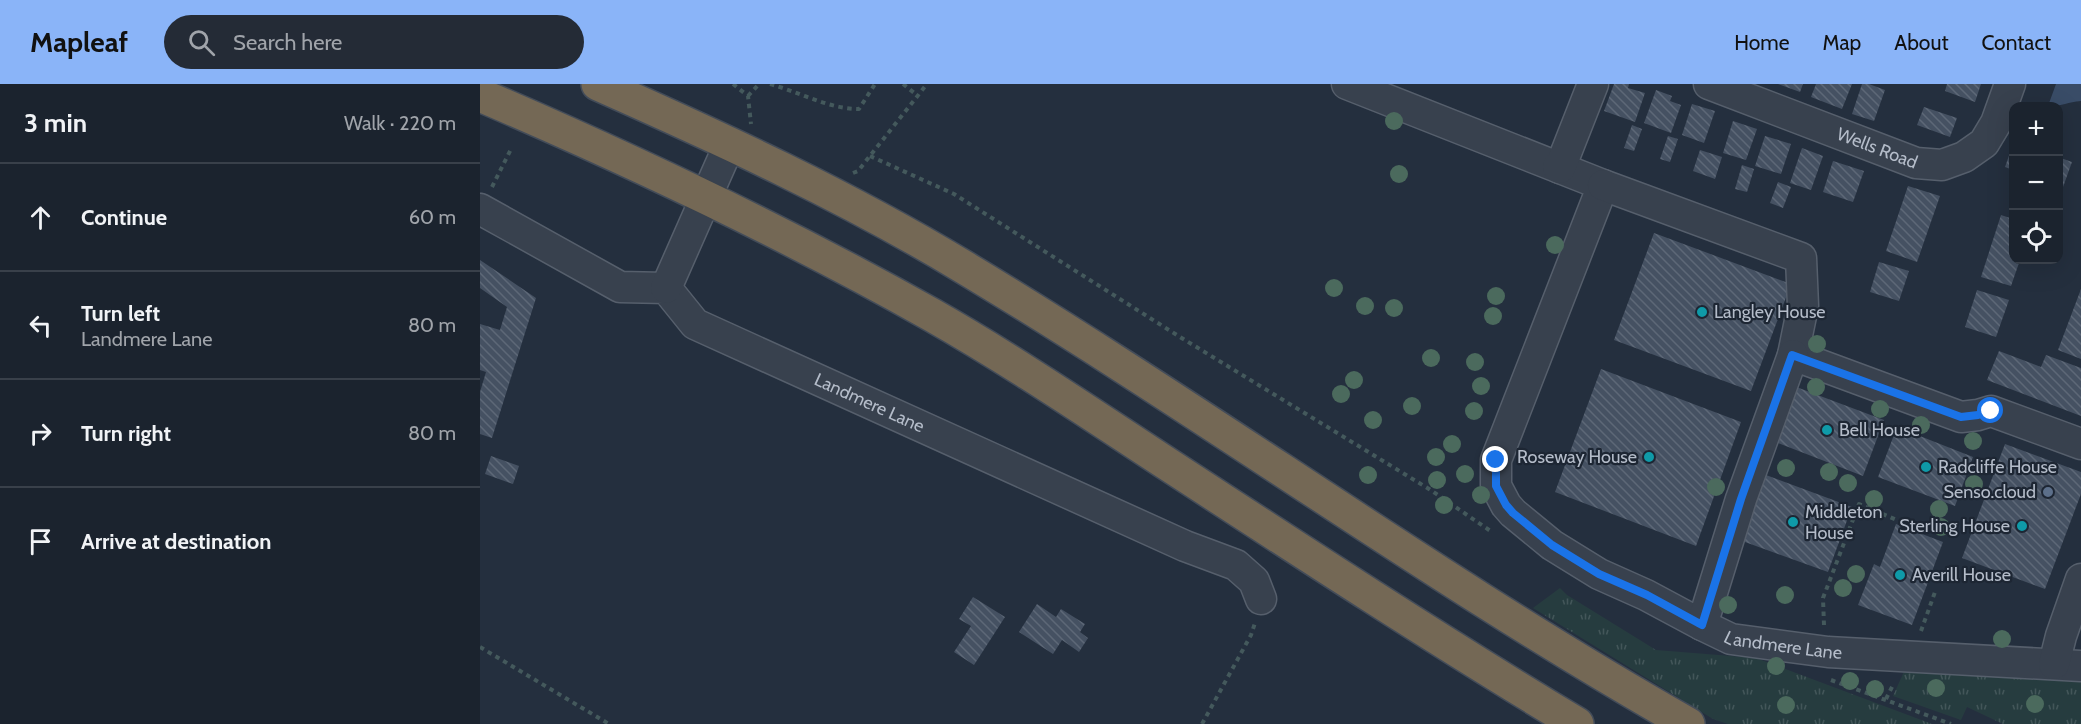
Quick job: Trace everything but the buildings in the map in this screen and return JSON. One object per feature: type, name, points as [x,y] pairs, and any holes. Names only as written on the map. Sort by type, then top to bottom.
[{"type":"highway","points":[[598,84],[730,143],[847,202],[959,264],[1101,352],[1486,603],[1688,724]]},
{"type":"highway","points":[[480,95],[583,139],[706,197],[820,254],[935,317],[1073,403],[1451,648],[1577,724]]},
{"type":"street","points":[[1347,84],[1603,185],[1496,460],[1496,486],[1513,513],[1552,545],[1599,574],[1647,595],[1702,625]]},
{"type":"street","points":[[1558,167],[1560,168],[1593,84]]},
{"type":"street","name":"Wells Road","points":[[1718,86],[1916,163],[1942,165],[1964,157],[1984,143],[1996,123],[2010,84]]},
{"type":"street","points":[[480,210],[620,287],[666,288],[730,143]]},
{"type":"street","name":"Landmere Lane","points":[[1603,185],[1801,258],[1803,306],[1792,355],[1741,499],[1702,625],[1731,639],[1828,666],[2067,665]]},
{"type":"street","name":"Landmere Lane","points":[[666,288],[695,324],[1185,546],[1236,565],[1254,580],[1261,599]]},
{"type":"street","points":[[1792,355],[1961,417],[1991,411],[2081,444]]},
{"type":"street","points":[[2067,665],[2061,636],[2081,579]]},
{"type":"path","points":[[733,84],[748,96]]},
{"type":"path","points":[[749,110],[748,96],[759,84]]},
{"type":"path","points":[[770,84],[842,109],[859,109],[875,84]]},
{"type":"path","points":[[903,84],[918,96]]},
{"type":"path","points":[[858,171],[927,84]]},
{"type":"path","points":[[480,210],[512,149]]},
{"type":"path","points":[[870,156],[954,194],[1170,331],[1429,489],[1483,526]]},
{"type":"path","points":[[1923,531],[1859,504],[1823,598],[1828,666],[1951,724]]},
{"type":"path","points":[[1202,724],[1251,635],[1261,599]]},
{"type":"path","points":[[480,647],[609,724]]},
{"type":"green space","points":[[1560,588],[1567,595],[1656,650],[1756,658],[1932,724],[1728,724],[1713,719],[1533,608]]},
{"type":"green space","points":[[1907,665],[2081,673],[2081,724],[2003,724],[1967,707],[1961,720],[1893,696]]},
{"type":"water","points":[[2056,84],[2081,84],[2081,101],[2063,104],[2063,102],[2049,102]]},
{"type":"place","name":"Langley House","points":[[1702,312]]},
{"type":"place","name":"Bell House","points":[[1827,430]]},
{"type":"place","name":"Roseway House","points":[[1649,457]]},
{"type":"place","name":"Radcliffe House","points":[[1926,467]]},
{"type":"place","name":"Senso.cloud","points":[[2048,492]]},
{"type":"place","name":"Middleton House","points":[[1793,522]]},
{"type":"place","name":"Sterling House","points":[[2022,526]]},
{"type":"place","name":"Averill House","points":[[1900,575]]},
{"type":"route","points":[[1496,460],[1496,486],[1506,505],[1552,545],[1599,574],[1647,595],[1702,625],[1741,499],[1792,355],[1961,417],[1991,411]]}]
